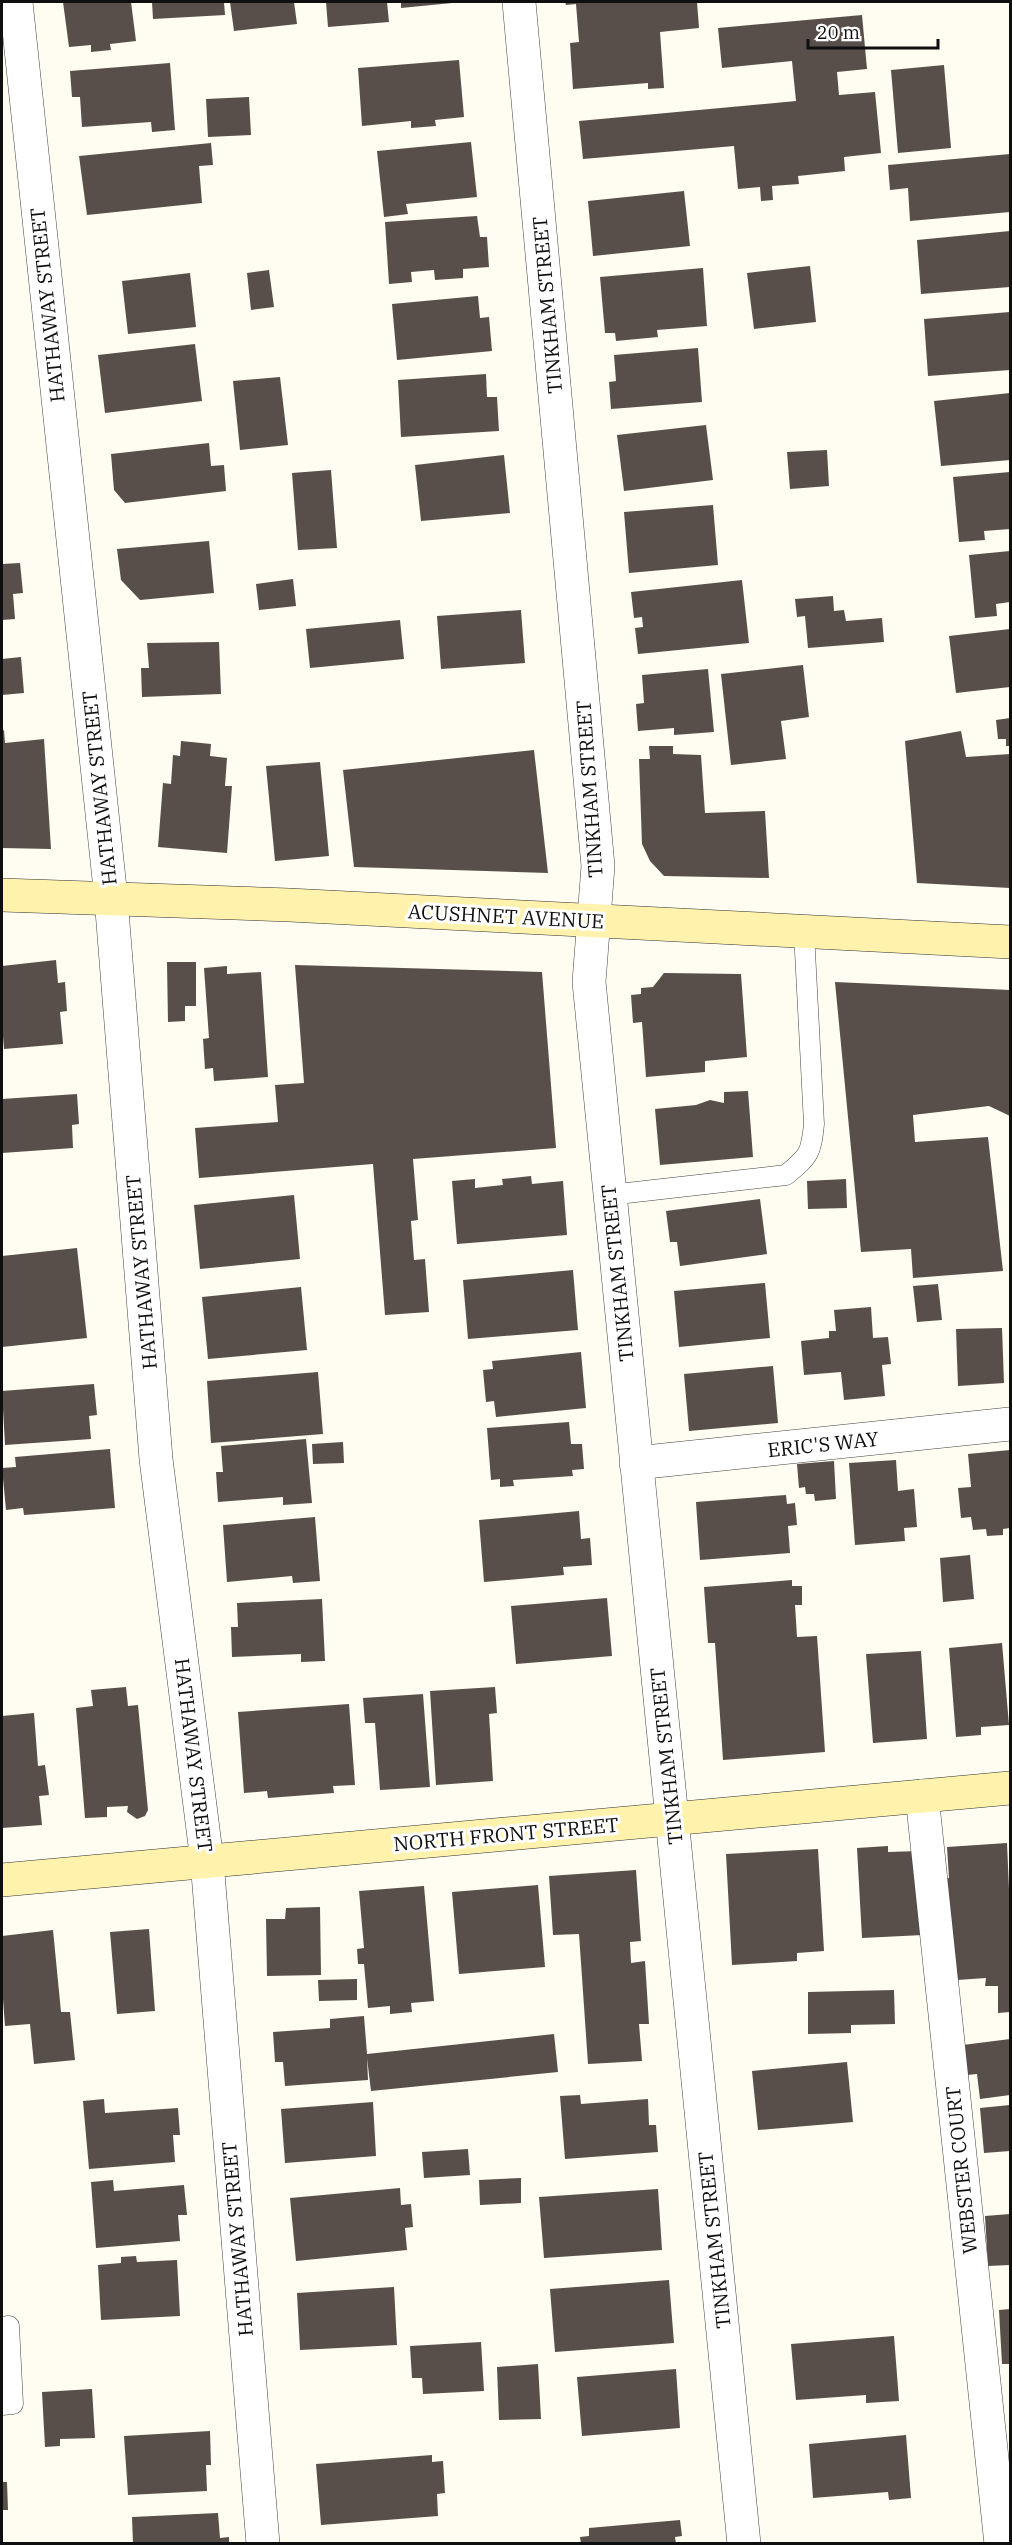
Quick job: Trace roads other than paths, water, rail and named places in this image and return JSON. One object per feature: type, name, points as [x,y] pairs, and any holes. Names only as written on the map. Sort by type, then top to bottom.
[{"type":"street","name":"HATHAWAY STREET","points":[[16,2],[111,898],[156,1459],[207,1861],[263,2544]]},
{"type":"street","name":"TINKHAM STREET","points":[[519,2],[598,866],[589,982],[744,2544]]},
{"type":"street","name":"ACUSHNET AVENUE","points":[[2,895],[367,908],[593,922],[1011,942]]},
{"type":"street","name":"ERIC'S WAY","points":[[636,1463],[1011,1424]]},
{"type":"street","name":"NORTH FRONT STREET","points":[[2,1880],[1011,1788]]},
{"type":"street","name":"WEBSTER COURT","points":[[922,1796],[1001,2544]]},
{"type":"lane","points":[[609,1195],[786,1175],[803,1161],[811,1148],[814,1124],[804,932]]},
{"type":"lane","points":[[2,2327],[9,2326],[13,2404],[2,2405]]}]
